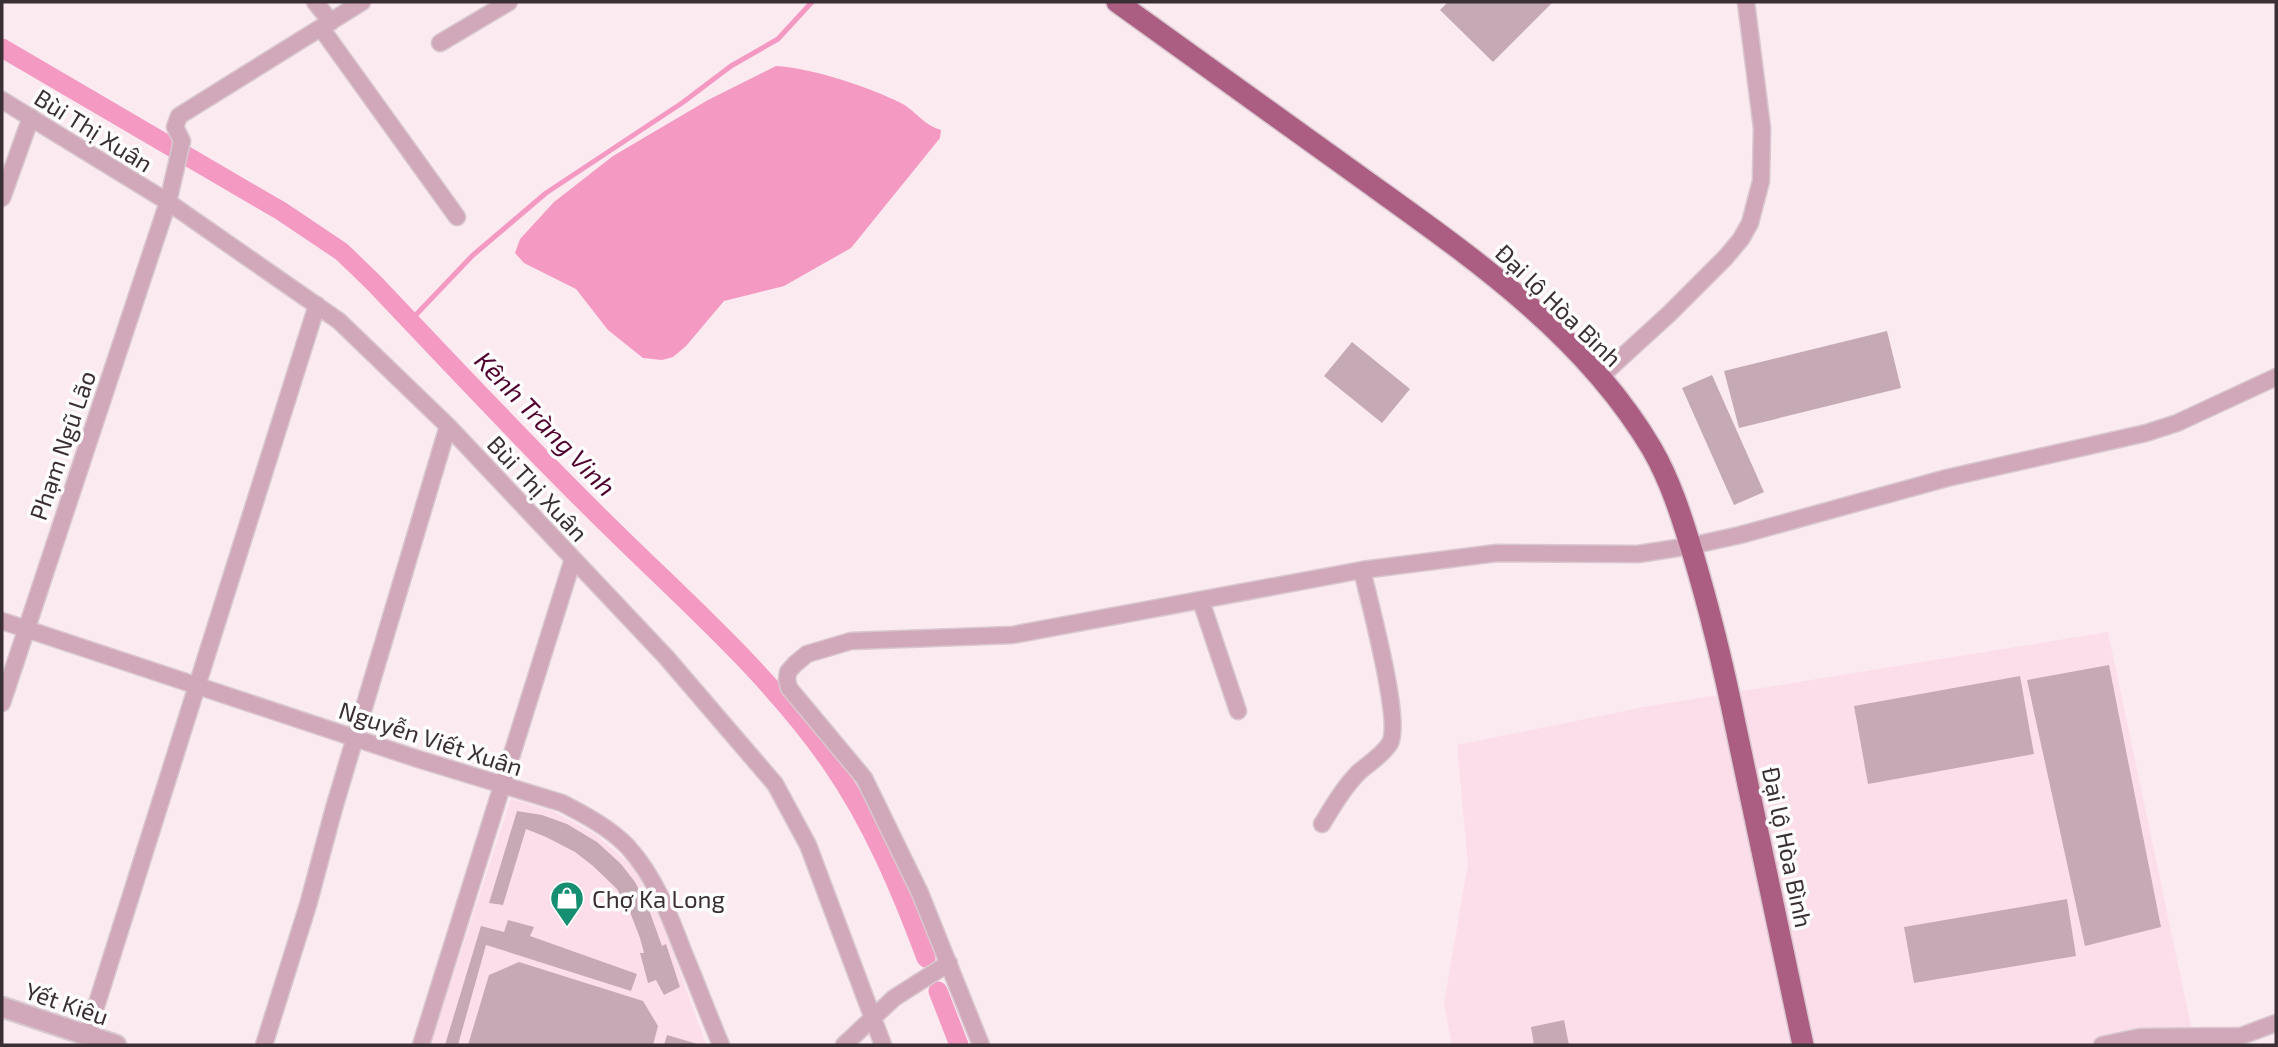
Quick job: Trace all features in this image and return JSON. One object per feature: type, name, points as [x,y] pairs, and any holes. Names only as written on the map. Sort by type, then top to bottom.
[{"type":"highway","name":"Đại lộ Hòa Bình","points":[[1117,2],[1475,259],[1572,346],[1629,415],[1653,451],[1680,511],[1724,671],[1802,1045]]},
{"type":"street","points":[[315,2],[326,25],[457,217]]},
{"type":"street","name":"Phạm Ngũ Lão","points":[[2,703],[168,202],[182,141],[175,128],[179,116],[362,2]]},
{"type":"street","points":[[440,43],[509,2]]},
{"type":"street","points":[[1599,378],[1726,257],[1741,239],[1753,215],[1761,181],[1762,128],[1746,2]]},
{"type":"street","name":"Bùi Thị Xuân","points":[[2,100],[168,202],[339,321],[448,426],[666,657],[775,784],[808,845],[883,1045]]},
{"type":"street","points":[[2,198],[31,117]]},
{"type":"street","points":[[87,1035],[317,305]]},
{"type":"street","points":[[981,1045],[949,963],[893,835],[864,778],[793,694],[787,680],[788,672],[807,654],[851,642],[1012,635],[1362,570],[1497,553],[1638,554],[1690,546],[1740,535],[1947,478],[2146,433],[2177,423],[2276,377]]},
{"type":"street","points":[[264,1045],[308,905],[448,426]]},
{"type":"street","points":[[421,1045],[573,559]]},
{"type":"street","points":[[1322,824],[1346,787],[1386,749],[1394,734],[1389,694],[1362,570]]},
{"type":"street","points":[[1201,601],[1238,711]]},
{"type":"street","name":"Nguyễn Viết Xuân","points":[[2,621],[562,803],[583,814],[610,831],[642,865],[657,891],[721,1045]]},
{"type":"street","points":[[844,1045],[894,998],[949,963]]},
{"type":"street","name":"Yết Kiêu","points":[[2,1007],[116,1045]]},
{"type":"street","points":[[2102,1045],[2140,1037],[2209,1041],[2241,1036],[2276,1023]]},
{"type":"shaded area","points":[[776,66],[823,74],[873,91],[901,103],[941,130],[940,138],[851,248],[784,286],[724,301],[686,346],[673,357],[662,360],[643,358],[608,330],[576,289],[524,263],[515,253],[520,239],[554,202],[613,156],[708,100]]},
{"type":"shaded area","points":[[2108,632],[2195,1045],[1452,1045],[1444,1003],[1468,864],[1457,745],[1644,707]]},
{"type":"shaded area","name":"Chợ Ka Long","points":[[511,799],[553,811],[595,834],[633,867],[661,919],[706,1045],[430,1045]]},
{"type":"building","points":[[1448,2],[1553,2],[1493,62],[1440,10]]},
{"type":"building","points":[[1887,331],[1901,388],[1739,428],[1724,371]]},
{"type":"building","points":[[1352,342],[1410,389],[1382,423],[1324,376]]},
{"type":"building","points":[[1712,375],[1764,492],[1734,505],[1682,388]]},
{"type":"building","points":[[2109,665],[2161,927],[2085,946],[2027,680]]},
{"type":"building","points":[[2020,676],[2034,754],[1868,784],[1854,706]]},
{"type":"building","points":[[517,811],[542,815],[567,824],[597,842],[621,864],[635,882],[648,907],[662,946],[666,944],[680,987],[664,995],[656,980],[648,983],[640,953],[644,953],[640,938],[617,889],[575,852],[546,837],[526,829],[503,905],[489,903]]},
{"type":"building","points":[[2067,899],[2076,956],[1914,983],[1904,927]]},
{"type":"building","points":[[508,920],[534,927],[530,936],[637,974],[631,991],[486,945],[458,1045],[445,1045],[481,926],[504,932]]},
{"type":"building","points":[[519,962],[643,1001],[658,1026],[653,1045],[468,1045],[489,975]]},
{"type":"building","points":[[1564,1020],[1569,1045],[1534,1045],[1531,1027]]},
{"type":"building","points":[[667,1035],[701,1045],[664,1045]]},
{"type":"waterway","points":[[410,321],[472,256],[546,193],[682,103],[731,66],[778,39],[812,2]]},
{"type":"waterway","name":"Kênh Tràng Vinh","points":[[2,48],[281,211],[342,252],[374,283],[550,467],[726,640],[807,731],[860,809],[896,882],[926,958]]},
{"type":"waterway","name":"Kênh Tràng Vinh","points":[[938,991],[959,1045]]},
{"type":"place","name":"Chợ Ka Long","points":[[567,928]]}]
